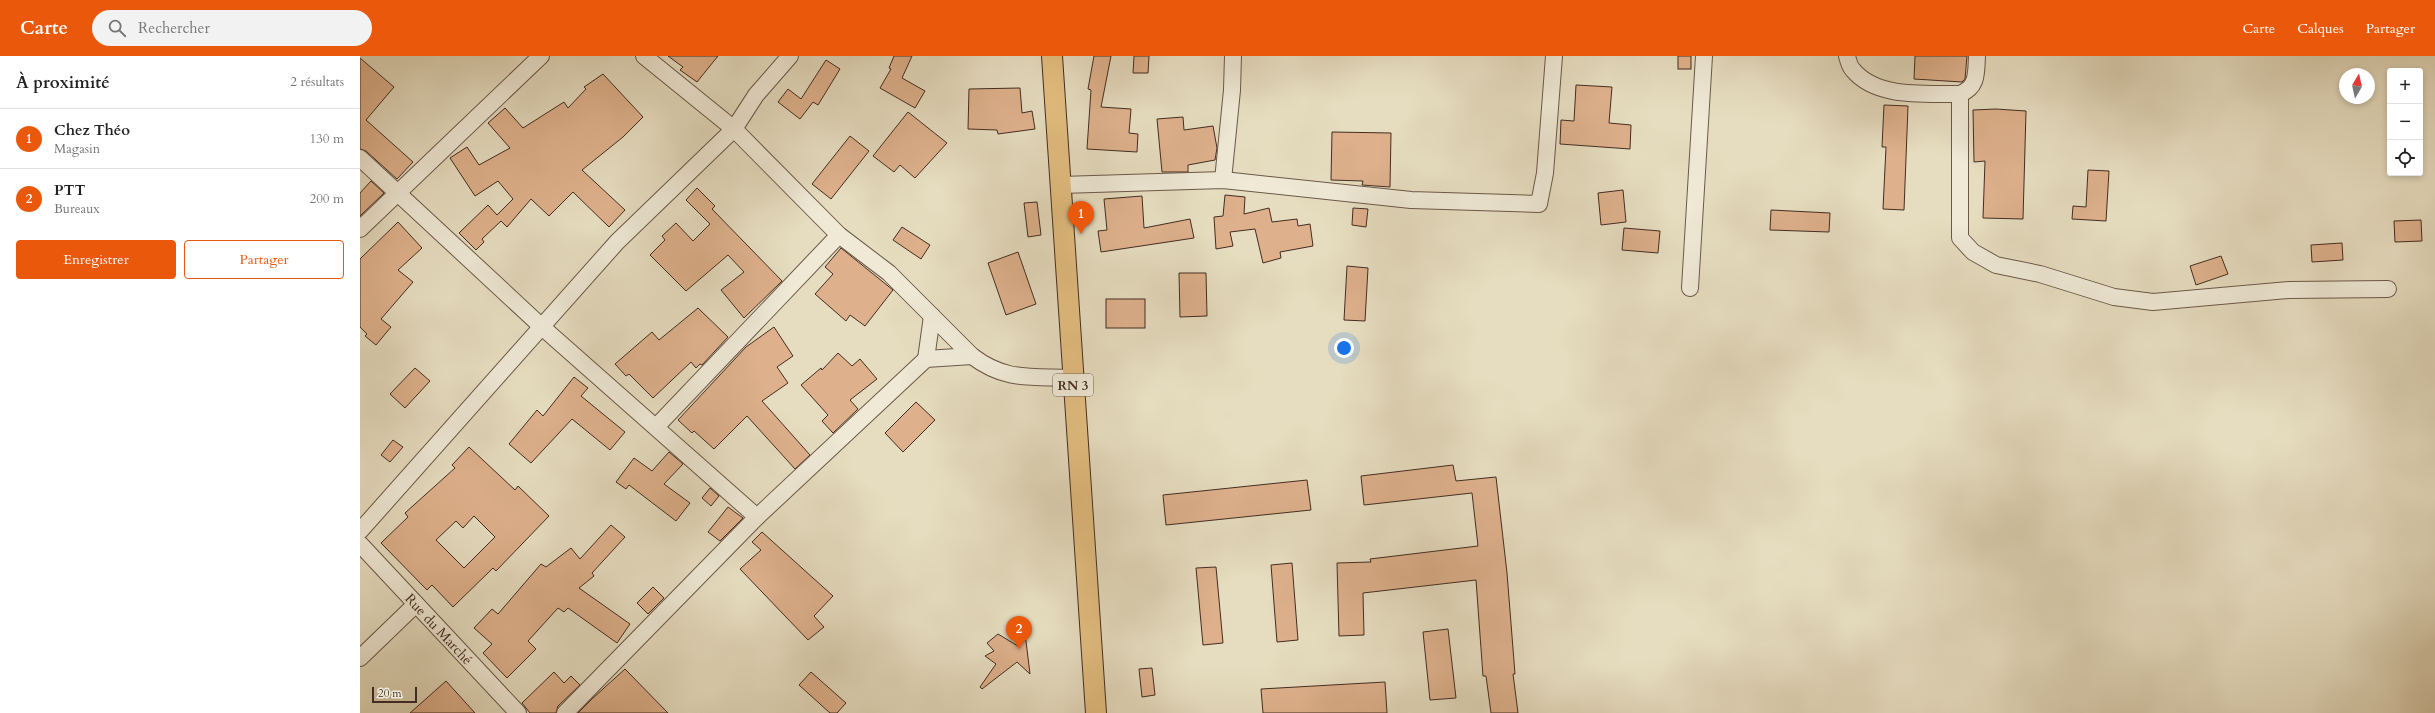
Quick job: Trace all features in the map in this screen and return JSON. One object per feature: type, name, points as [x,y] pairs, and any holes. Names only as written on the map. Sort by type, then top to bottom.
[{"type":"main road","name":"RN 3","points":[[1052,56],[1096,713]]},
{"type":"street","points":[[360,229],[541,56]]},
{"type":"street","points":[[644,56],[734,129],[839,235],[889,273],[972,356],[986,367],[1006,375],[1073,378]]},
{"type":"street","points":[[360,531],[617,242],[734,129],[756,95],[790,56]]},
{"type":"street","points":[[1223,180],[1232,90],[1233,56]]},
{"type":"street","points":[[1061,185],[1223,180],[1411,200],[1539,204],[1545,173],[1554,56]]},
{"type":"street","points":[[1690,288],[1704,56]]},
{"type":"street","points":[[1847,56],[1852,70],[1869,84],[1892,91],[1960,94],[1968,91],[1975,83],[1977,56]]},
{"type":"street","points":[[1960,94],[1960,238],[1973,252],[1996,265],[2040,274],[2114,297],[2153,302],[2289,290],[2388,289]]},
{"type":"street","points":[[360,158],[542,327],[757,517]]},
{"type":"street","points":[[656,427],[839,235]]},
{"type":"street","points":[[564,713],[757,517],[926,359],[932,316]]},
{"type":"street","points":[[926,359],[972,356]]},
{"type":"street","name":"Rue du Marché","points":[[360,544],[518,713]]},
{"type":"street","points":[[360,658],[416,604]]},
{"type":"building","points":[[668,56],[718,56],[697,82],[680,70],[683,67]]},
{"type":"building","points":[[894,56],[912,56],[902,78],[925,91],[915,108],[880,88],[891,69],[889,68]]},
{"type":"building","points":[[1094,56],[1111,56],[1101,107],[1131,109],[1129,133],[1138,134],[1137,152],[1087,149],[1091,90],[1088,89]]},
{"type":"building","points":[[1134,56],[1149,56],[1148,73],[1133,73]]},
{"type":"building","points":[[1678,56],[1691,56],[1691,69],[1678,69]]},
{"type":"building","points":[[1915,56],[1967,56],[1965,79],[1962,82],[1914,79]]},
{"type":"building","points":[[360,58],[394,87],[366,120],[413,162],[397,179],[366,151],[360,149]]},
{"type":"building","points":[[826,60],[840,69],[818,105],[813,102],[800,119],[778,102],[788,89],[801,99]]},
{"type":"building","points":[[603,74],[643,117],[623,137],[582,170],[625,210],[609,227],[573,192],[549,216],[531,199],[507,227],[501,221],[482,239],[484,242],[476,250],[459,233],[488,205],[497,215],[513,199],[498,181],[475,196],[450,158],[467,147],[479,165],[510,148],[488,123],[505,108],[523,128],[564,102],[568,108],[586,89],[584,87]]},
{"type":"building","points":[[1576,85],[1612,87],[1609,123],[1631,125],[1630,149],[1560,144],[1561,120],[1574,121]]},
{"type":"building","points":[[1020,88],[1022,113],[1032,111],[1035,129],[998,134],[997,130],[968,129],[969,89]]},
{"type":"building","points":[[1884,105],[1908,106],[1904,210],[1883,209],[1886,147],[1882,147]]},
{"type":"building","points":[[1996,109],[2026,111],[2023,219],[1983,218],[1985,161],[1974,162],[1973,110]]},
{"type":"building","points":[[908,112],[947,143],[915,178],[900,165],[894,172],[873,156]]},
{"type":"building","points":[[1183,117],[1184,130],[1213,126],[1217,148],[1215,160],[1188,165],[1188,172],[1162,172],[1157,119]]},
{"type":"building","points":[[1332,132],[1391,133],[1390,187],[1362,185],[1363,181],[1331,180]]},
{"type":"building","points":[[850,136],[869,151],[831,199],[812,184]]},
{"type":"building","points":[[2088,170],[2109,171],[2106,221],[2072,219],[2073,206],[2086,207]]},
{"type":"building","points":[[371,181],[384,193],[360,216],[360,193]]},
{"type":"building","points":[[697,188],[715,206],[712,209],[782,281],[744,318],[721,290],[744,272],[728,255],[686,291],[650,255],[665,240],[662,236],[676,223],[693,241],[710,224],[686,200]]},
{"type":"building","points":[[1623,190],[1626,222],[1601,225],[1598,193]]},
{"type":"building","points":[[1225,195],[1245,197],[1244,214],[1269,208],[1272,222],[1297,219],[1298,226],[1310,224],[1313,246],[1280,252],[1281,258],[1263,263],[1255,229],[1230,232],[1233,246],[1216,249],[1214,217],[1223,216]]},
{"type":"building","points":[[1142,196],[1144,228],[1190,219],[1194,238],[1101,252],[1098,231],[1107,230],[1104,199]]},
{"type":"building","points":[[1037,202],[1041,235],[1028,237],[1024,203]]},
{"type":"building","points":[[1353,208],[1368,209],[1366,227],[1352,225]]},
{"type":"building","points":[[1771,210],[1830,213],[1829,232],[1770,230]]},
{"type":"building","points":[[2421,220],[2422,241],[2395,242],[2394,221]]},
{"type":"building","points":[[398,222],[422,248],[398,270],[413,282],[381,319],[391,327],[376,345],[365,336],[367,334],[360,327],[360,259]]},
{"type":"building","points":[[902,227],[930,245],[921,259],[893,240]]},
{"type":"building","points":[[1624,228],[1660,231],[1658,253],[1622,250]]},
{"type":"building","points":[[2342,243],[2343,260],[2312,262],[2311,245]]},
{"type":"building","points":[[841,248],[893,290],[865,326],[850,315],[846,321],[815,294],[833,274],[825,267]]},
{"type":"building","points":[[1018,252],[1036,304],[1006,315],[988,263]]},
{"type":"building","points":[[2221,256],[2228,274],[2196,285],[2190,266]]},
{"type":"building","points":[[1347,266],[1368,268],[1365,321],[1344,320]]},
{"type":"building","points":[[1179,273],[1206,273],[1207,316],[1180,317]]},
{"type":"building","points":[[1106,299],[1145,299],[1145,328],[1106,328]]},
{"type":"building","points":[[698,308],[728,337],[702,365],[700,364],[696,368],[691,362],[653,398],[629,374],[626,376],[615,364],[652,332],[659,340]]},
{"type":"building","points":[[774,327],[793,356],[777,367],[788,383],[762,401],[810,455],[795,469],[747,416],[714,449],[694,431],[692,433],[678,420],[746,347]]},
{"type":"building","points":[[838,353],[852,366],[860,359],[877,379],[850,400],[858,409],[833,433],[822,421],[828,415],[801,385],[821,368],[822,370]]},
{"type":"building","points":[[415,368],[430,381],[405,408],[390,394]]},
{"type":"building","points":[[574,377],[588,388],[581,396],[625,432],[610,450],[572,419],[531,463],[509,444],[537,410],[543,416]]},
{"type":"building","points":[[916,402],[935,420],[903,452],[885,433]]},
{"type":"building","points":[[393,440],[403,447],[390,462],[381,455]]},
{"type":"building","points":[[469,447],[515,490],[518,486],[549,516],[496,571],[493,568],[453,607],[432,585],[427,590],[381,543],[408,517],[405,513],[455,468],[452,465]],"holes":[[[474,516],[495,537],[464,568],[436,540],[456,521],[463,528]]]},
{"type":"building","points":[[669,452],[683,464],[664,484],[690,503],[676,521],[629,485],[626,489],[616,482],[634,458],[652,471]]},
{"type":"building","points":[[1453,465],[1456,481],[1496,477],[1507,573],[1515,674],[1513,674],[1518,713],[1491,713],[1486,676],[1483,676],[1476,580],[1363,593],[1364,635],[1339,636],[1337,563],[1371,562],[1370,559],[1478,546],[1472,493],[1364,505],[1361,476]]},
{"type":"building","points":[[1307,480],[1311,510],[1166,525],[1163,495]]},
{"type":"building","points":[[710,488],[719,496],[711,506],[702,498]]},
{"type":"building","points":[[728,507],[743,518],[720,541],[708,532]]},
{"type":"building","points":[[611,525],[625,537],[592,573],[594,576],[579,588],[630,624],[617,643],[568,608],[564,612],[558,608],[528,641],[536,649],[507,678],[483,653],[492,644],[474,628],[492,609],[498,614],[541,564],[546,567],[571,548],[580,559]]},
{"type":"building","points":[[762,532],[833,596],[814,616],[824,627],[808,640],[740,569],[761,550],[752,542]]},
{"type":"building","points":[[1292,563],[1298,640],[1277,642],[1271,565]]},
{"type":"building","points":[[1216,567],[1223,643],[1203,645],[1196,568]]},
{"type":"building","points":[[653,587],[664,598],[648,614],[637,603]]},
{"type":"building","points":[[1024,625],[1030,674],[1017,662],[982,689],[980,687],[996,664],[985,656],[994,651],[987,643],[998,634],[1018,646]]},
{"type":"building","points":[[1448,629],[1456,698],[1430,700],[1423,632]]},
{"type":"building","points":[[1152,668],[1155,695],[1142,697],[1139,669]]},
{"type":"building","points":[[625,669],[668,713],[578,713],[593,698]]},
{"type":"building","points":[[554,672],[564,683],[571,676],[580,685],[558,706],[556,713],[530,713],[522,703]]},
{"type":"building","points":[[811,672],[846,703],[837,713],[830,713],[799,685]]},
{"type":"building","points":[[446,681],[475,713],[410,713]]},
{"type":"building","points":[[1385,682],[1387,713],[1263,713],[1261,689]]},
{"type":"place","name":"Chez Théo","points":[[1081,234]]},
{"type":"place","name":"PTT","points":[[1019,649]]}]
